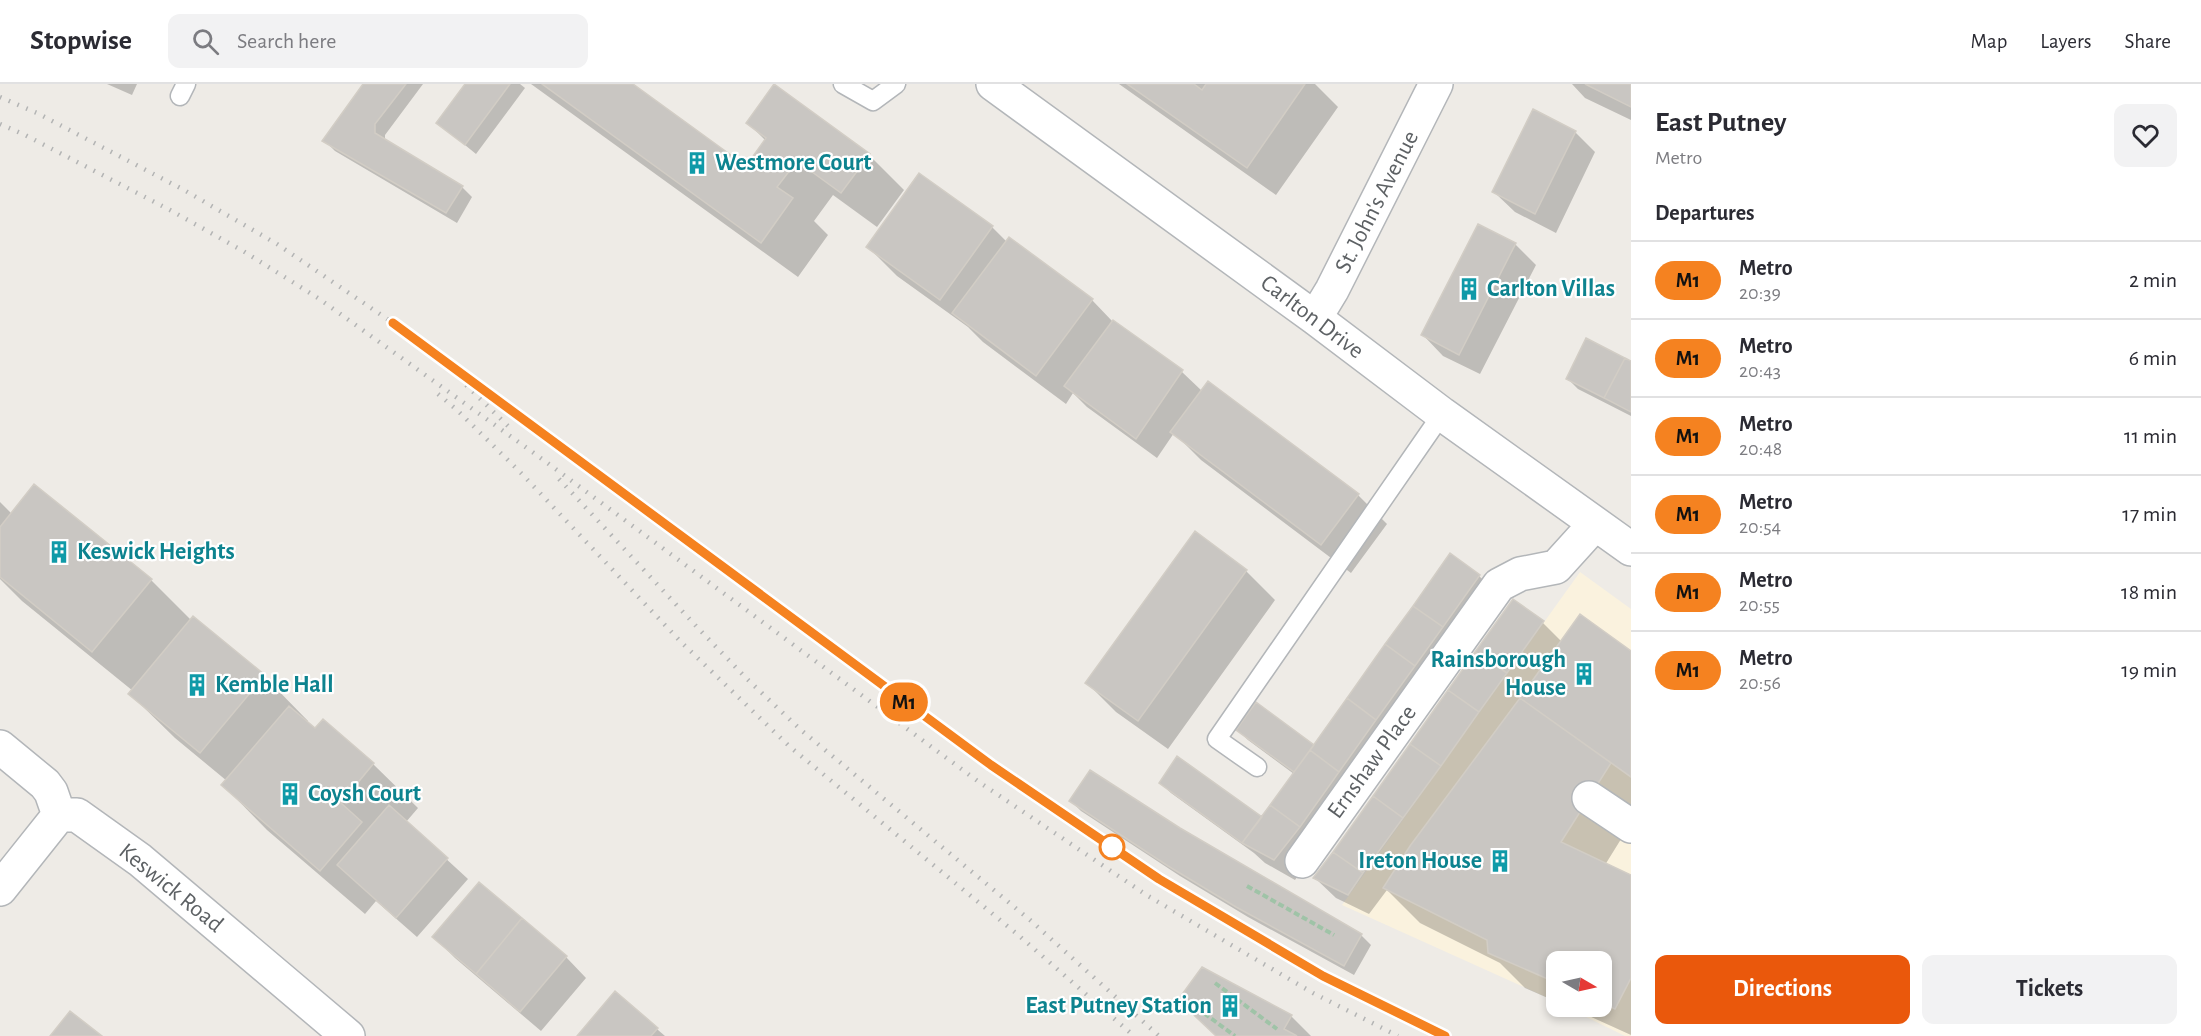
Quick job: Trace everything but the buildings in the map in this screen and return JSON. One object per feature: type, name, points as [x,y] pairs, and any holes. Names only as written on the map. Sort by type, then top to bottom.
[{"type":"street","name":"St. John's Avenue","points":[[1315,318],[1332,291],[1436,84]]},
{"type":"street","name":"Carlton Drive","points":[[1004,87],[1442,414],[1631,549]]},
{"type":"street","name":"Ernshaw Place","points":[[1302,861],[1499,585],[1520,574],[1556,567],[1595,524]]},
{"type":"street","points":[[0,747],[45,784],[51,792],[59,815],[0,889]]},
{"type":"street","points":[[1589,798],[1631,826]]},
{"type":"street","name":"Keswick Road","points":[[59,815],[77,815],[140,860],[348,1036]]},
{"type":"lane","points":[[843,84],[873,101],[896,84]]},
{"type":"lane","points":[[1257,767],[1217,739],[1442,414]]},
{"type":"path","points":[[1247,886],[1334,934]]},
{"type":"path","points":[[1215,983],[1277,1029]]},
{"type":"path","points":[[1197,1008],[1235,1036]]},
{"type":"shaded area","points":[[1580,572],[1631,609],[1631,1036],[1625,1036],[1586,1017],[1612,1017],[1612,951],[1546,951],[1546,997],[1342,905]]},
{"type":"railway","points":[[0,97],[37,113],[184,190],[277,244],[393,323],[991,765],[1159,879],[1323,976],[1445,1036]]},
{"type":"railway","points":[[0,124],[170,210],[243,251],[318,298],[538,456],[979,782],[1148,896],[1313,993],[1398,1036]]},
{"type":"railway","points":[[466,385],[509,427]]},
{"type":"railway","points":[[438,394],[521,473],[681,642],[789,746],[1017,934],[1134,1036]]},
{"type":"railway","points":[[559,479],[747,679],[801,730],[1030,920],[1159,1036]]},
{"type":"metro line","name":"M1","points":[[393,323],[991,765],[1159,879],[1323,976],[1445,1036]]},
{"type":"place","name":"Westmore Court","points":[[697,163]]},
{"type":"place","name":"Carlton Villas","points":[[1469,289]]},
{"type":"place","name":"Keswick Heights","points":[[59,552]]},
{"type":"place","name":"Rainsborough House","points":[[1584,674]]},
{"type":"place","name":"Kemble Hall","points":[[197,685]]},
{"type":"place","name":"Coysh Court","points":[[290,794]]},
{"type":"place","name":"Ireton House","points":[[1500,861]]},
{"type":"place","name":"East Putney Station","points":[[1230,1006]]}]
